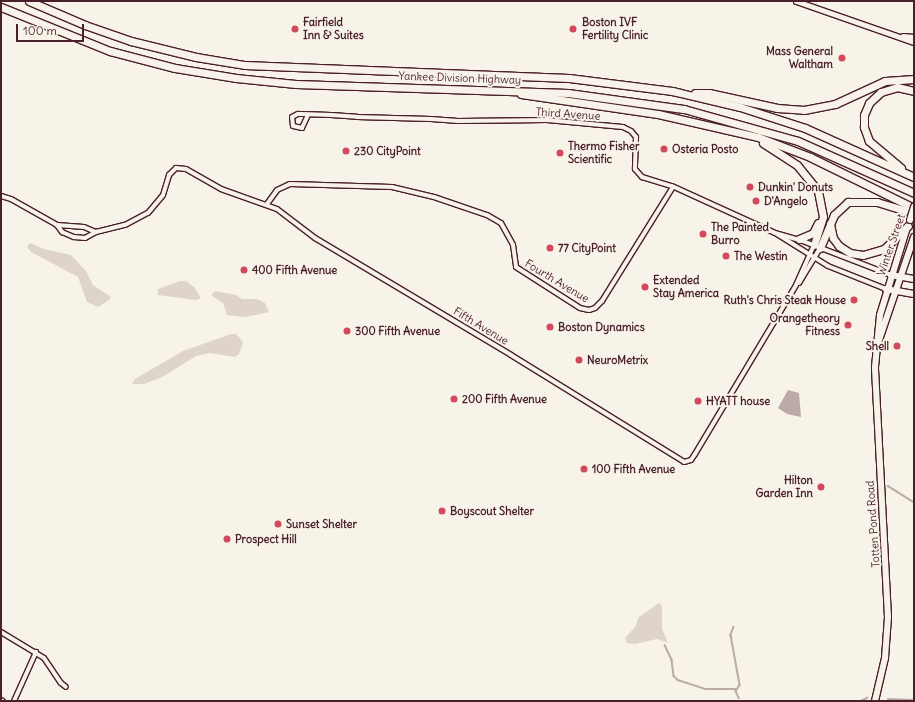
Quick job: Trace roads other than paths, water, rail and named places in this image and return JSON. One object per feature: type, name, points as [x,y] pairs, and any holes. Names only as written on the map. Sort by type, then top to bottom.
[{"type":"highway","name":"Yankee Division Highway","points":[[29,1],[85,25],[132,41],[196,57],[245,65],[570,78],[679,93],[740,107],[800,126],[911,175]]},
{"type":"highway","name":"Yankee Division Highway","points":[[1,8],[104,49],[206,74],[296,84],[506,90],[618,98],[717,116],[813,147],[914,193]]},
{"type":"highway","points":[[679,93],[709,93],[777,108],[804,110],[835,104],[885,81],[914,79]]},
{"type":"highway","points":[[911,175],[871,143],[865,131],[864,119],[869,104],[881,92],[897,87],[914,91]]},
{"type":"highway","points":[[506,90],[542,99],[658,114],[742,134],[802,154],[914,207]]},
{"type":"highway","points":[[742,134],[787,158],[803,171],[816,187],[824,213],[817,247]]},
{"type":"highway","points":[[799,239],[812,233],[818,224],[820,210],[816,187]]},
{"type":"highway","points":[[817,247],[841,206],[853,200],[882,203],[914,213]]},
{"type":"highway","points":[[830,224],[834,240],[841,248],[863,255],[884,249],[909,223]]},
{"type":"main road","name":"Winter Street","points":[[886,290],[914,207]]},
{"type":"main road","name":"Winter Street","points":[[894,292],[914,237]]},
{"type":"main road","points":[[891,275],[914,279]]},
{"type":"main road","points":[[886,290],[914,294]]},
{"type":"main road","name":"Totten Pond Road","points":[[875,701],[885,658],[888,625],[874,390],[878,321],[886,290]]},
{"type":"main road","name":"Totten Pond Road","points":[[877,344],[894,292]]},
{"type":"street","points":[[796,1],[898,35],[914,42]]},
{"type":"street","points":[[898,35],[914,37]]},
{"type":"street","name":"Third Avenue","points":[[308,115],[306,125],[302,128],[293,126],[291,120],[295,115],[308,115],[465,122],[547,120],[620,127],[630,130],[636,137],[635,166],[638,174],[673,187],[775,233],[815,259],[886,290]]},
{"type":"street","name":"Fifth Avenue","points":[[96,232],[125,225],[148,213],[163,195],[169,175],[176,168],[186,169],[221,189],[268,204],[315,238],[511,354],[677,460],[686,462],[695,454],[796,285]]},
{"type":"street","name":"Fourth Avenue","points":[[268,204],[277,190],[290,184],[392,187],[438,198],[487,215],[501,223],[513,245],[516,267],[580,308],[589,310],[595,308],[602,301],[673,187]]},
{"type":"street","points":[[1,196],[11,199],[57,225],[62,232],[74,237],[85,238],[96,232]]},
{"type":"street","points":[[57,225],[84,227],[96,232]]},
{"type":"street","name":"Third Avenue","points":[[775,233],[799,239],[891,275]]},
{"type":"street","points":[[796,285],[810,256],[817,247]]},
{"type":"street","points":[[796,285],[815,259],[817,247]]},
{"type":"street","points":[[1,632],[36,652],[49,663],[60,683],[66,687]]},
{"type":"street","points":[[14,701],[36,652]]},
{"type":"waterway","points":[[888,486],[914,502]]},
{"type":"waterway","points":[[734,627],[731,635],[740,685],[737,690]]},
{"type":"waterway","points":[[665,645],[672,660],[674,676],[678,680],[706,689],[735,689],[739,698]]},
{"type":"waterway","points":[[861,701],[867,698]]},
{"type":"waterway","points":[[888,699],[914,700]]},
{"type":"place","name":"Fairfield Inn & Suites","points":[[295,29]]},
{"type":"place","name":"Boston IVF Fertility Clinic","points":[[573,29]]},
{"type":"place","name":"Mass General Waltham","points":[[842,58]]},
{"type":"place","name":"Osteria Posto","points":[[664,149]]},
{"type":"place","name":"230 CityPoint","points":[[346,151]]},
{"type":"place","name":"Thermo Fisher Scientific","points":[[560,153]]},
{"type":"place","name":"Dunkin' Donuts","points":[[750,187]]},
{"type":"place","name":"D'Angelo","points":[[756,201]]},
{"type":"place","name":"The Painted Burro","points":[[703,234]]},
{"type":"place","name":"77 CityPoint","points":[[550,248]]},
{"type":"place","name":"The Westin","points":[[726,256]]},
{"type":"place","name":"400 Fifth Avenue","points":[[244,270]]},
{"type":"place","name":"Extended Stay America","points":[[645,287]]},
{"type":"place","name":"Ruth's Chris Steak House","points":[[854,300]]},
{"type":"place","name":"Orangetheory Fitness","points":[[848,325]]},
{"type":"place","name":"Boston Dynamics","points":[[550,327]]},
{"type":"place","name":"300 Fifth Avenue","points":[[347,331]]},
{"type":"place","name":"Shell","points":[[897,346]]},
{"type":"place","name":"NeuroMetrix","points":[[579,360]]},
{"type":"place","name":"200 Fifth Avenue","points":[[454,399]]},
{"type":"place","name":"HYATT house","points":[[698,401]]},
{"type":"place","name":"100 Fifth Avenue","points":[[584,469]]},
{"type":"place","name":"Hilton Garden Inn","points":[[821,487]]},
{"type":"place","name":"Boyscout Shelter","points":[[442,511]]},
{"type":"place","name":"Sunset Shelter","points":[[278,524]]},
{"type":"place","name":"Prospect Hill","points":[[227,539]]}]
